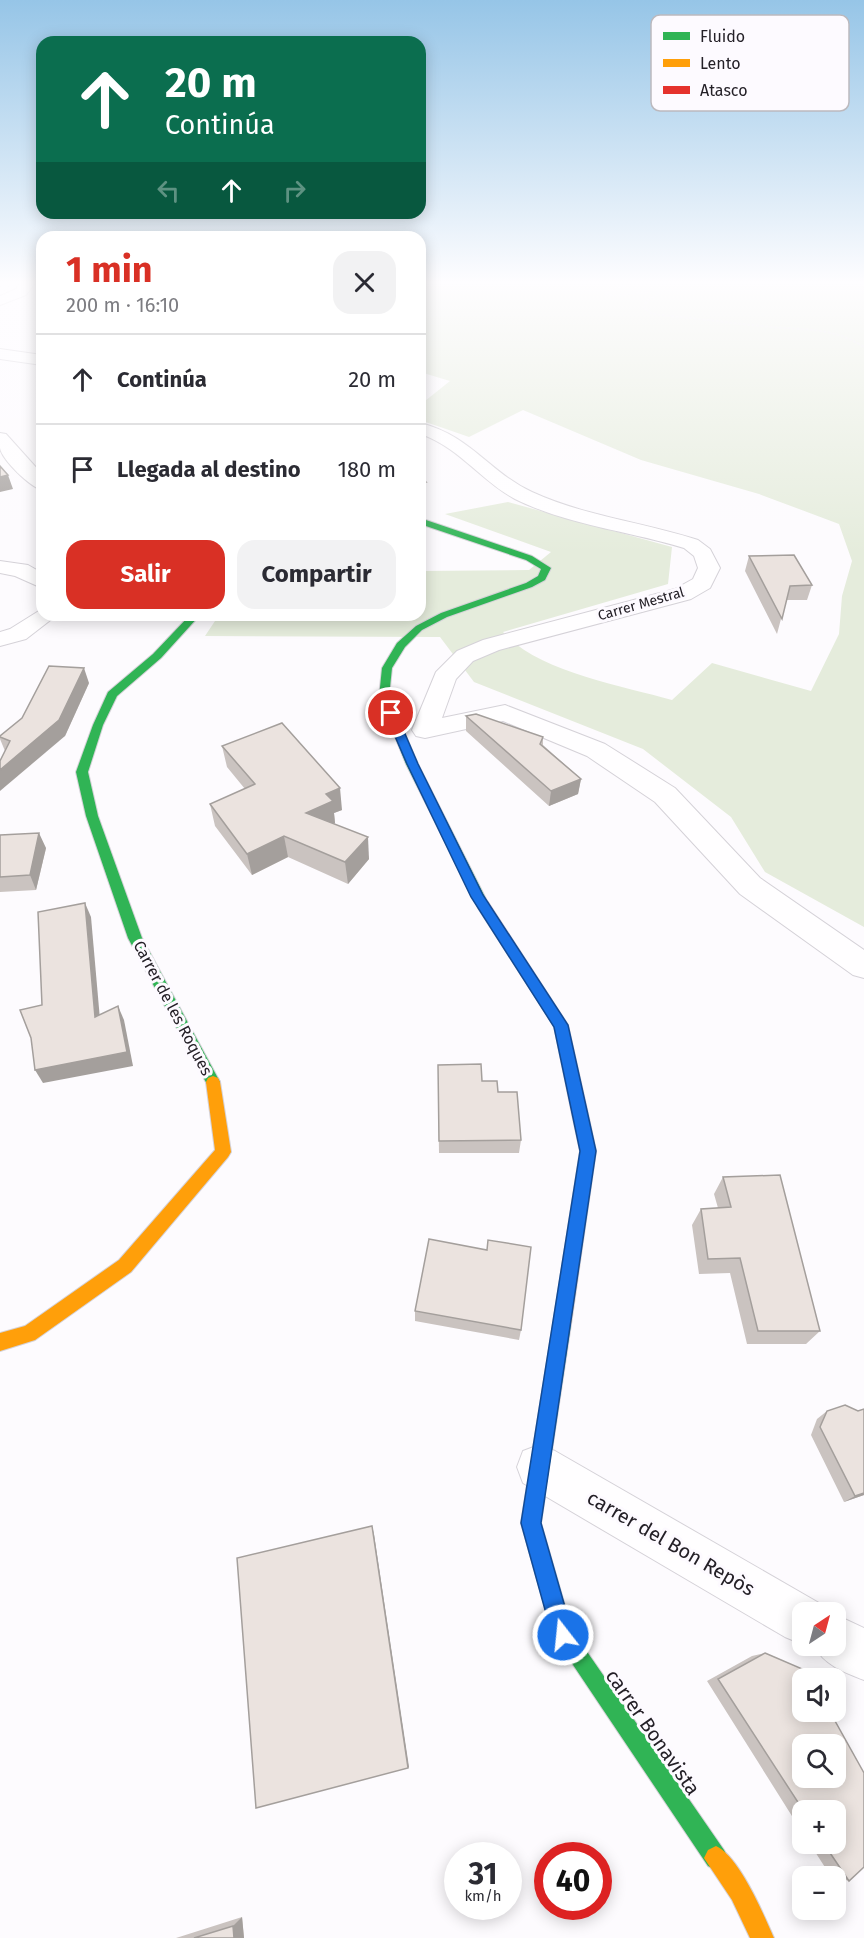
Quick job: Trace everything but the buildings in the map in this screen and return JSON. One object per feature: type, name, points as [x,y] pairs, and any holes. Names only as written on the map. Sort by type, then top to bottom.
[{"type":"street","name":"Carrer Mestral","points":[[412,764],[445,677],[465,656],[491,645],[683,594],[702,583],[709,568],[703,553],[691,544],[525,496],[505,486],[457,442],[426,429]]},
{"type":"street","points":[[0,438],[36,479]]},
{"type":"street","points":[[426,523],[529,558],[546,568],[542,578],[529,585],[444,615],[419,628],[401,645],[387,668],[384,696],[412,764],[477,897],[561,1025],[588,1151],[539,1467]]},
{"type":"street","points":[[0,567],[20,570],[36,578]]},
{"type":"street","points":[[0,639],[18,634],[37,621]]},
{"type":"street","name":"Carrer de les Roques","points":[[0,1342],[29,1334],[125,1266],[223,1152],[212,1078],[135,938],[92,816],[82,772],[98,725],[112,694],[157,656],[189,621]]},
{"type":"street","points":[[425,730],[505,713],[596,750],[665,795],[750,886],[864,966]]},
{"type":"street","name":"carrer del Bon Repòs","points":[[539,1467],[792,1614]]},
{"type":"street","name":"carrer Bonavista","points":[[539,1467],[531,1523],[563,1635],[740,1892],[762,1938]]},
{"type":"street","points":[[846,1645],[864,1656]]},
{"type":"green space","points":[[426,373],[864,373],[864,927],[765,872],[731,817],[643,749],[474,682],[440,637],[205,636],[215,621],[426,621],[426,571],[529,570],[551,552],[445,514],[508,502],[672,547],[668,584],[503,632],[518,646],[558,667],[605,683],[672,700],[712,663],[811,691],[839,634],[842,596],[852,561],[839,524],[759,494],[641,460],[523,410],[469,437],[426,422],[426,400],[450,381]]},
{"type":"traffic: fast","points":[[426,523],[529,558],[546,568],[542,578],[529,585],[444,615],[419,628],[401,645],[387,668],[384,697],[412,764],[483,905]]},
{"type":"traffic: fast","points":[[189,621],[157,656],[112,694],[98,725],[82,772],[92,816],[135,938],[213,1082]]},
{"type":"traffic: fast","points":[[562,1324],[531,1523],[563,1635],[716,1858]]},
{"type":"traffic: slow","points":[[0,1342],[29,1334],[125,1266],[223,1152],[213,1082]]},
{"type":"traffic: slow","points":[[562,1324],[588,1151],[580,1114]]},
{"type":"traffic: slow","points":[[716,1858],[740,1892],[762,1938]]},
{"type":"traffic: jam","points":[[483,905],[561,1025],[580,1114]]},
{"type":"route","points":[[391,713],[412,764],[477,897],[561,1025],[588,1151],[531,1523],[563,1635]]}]
